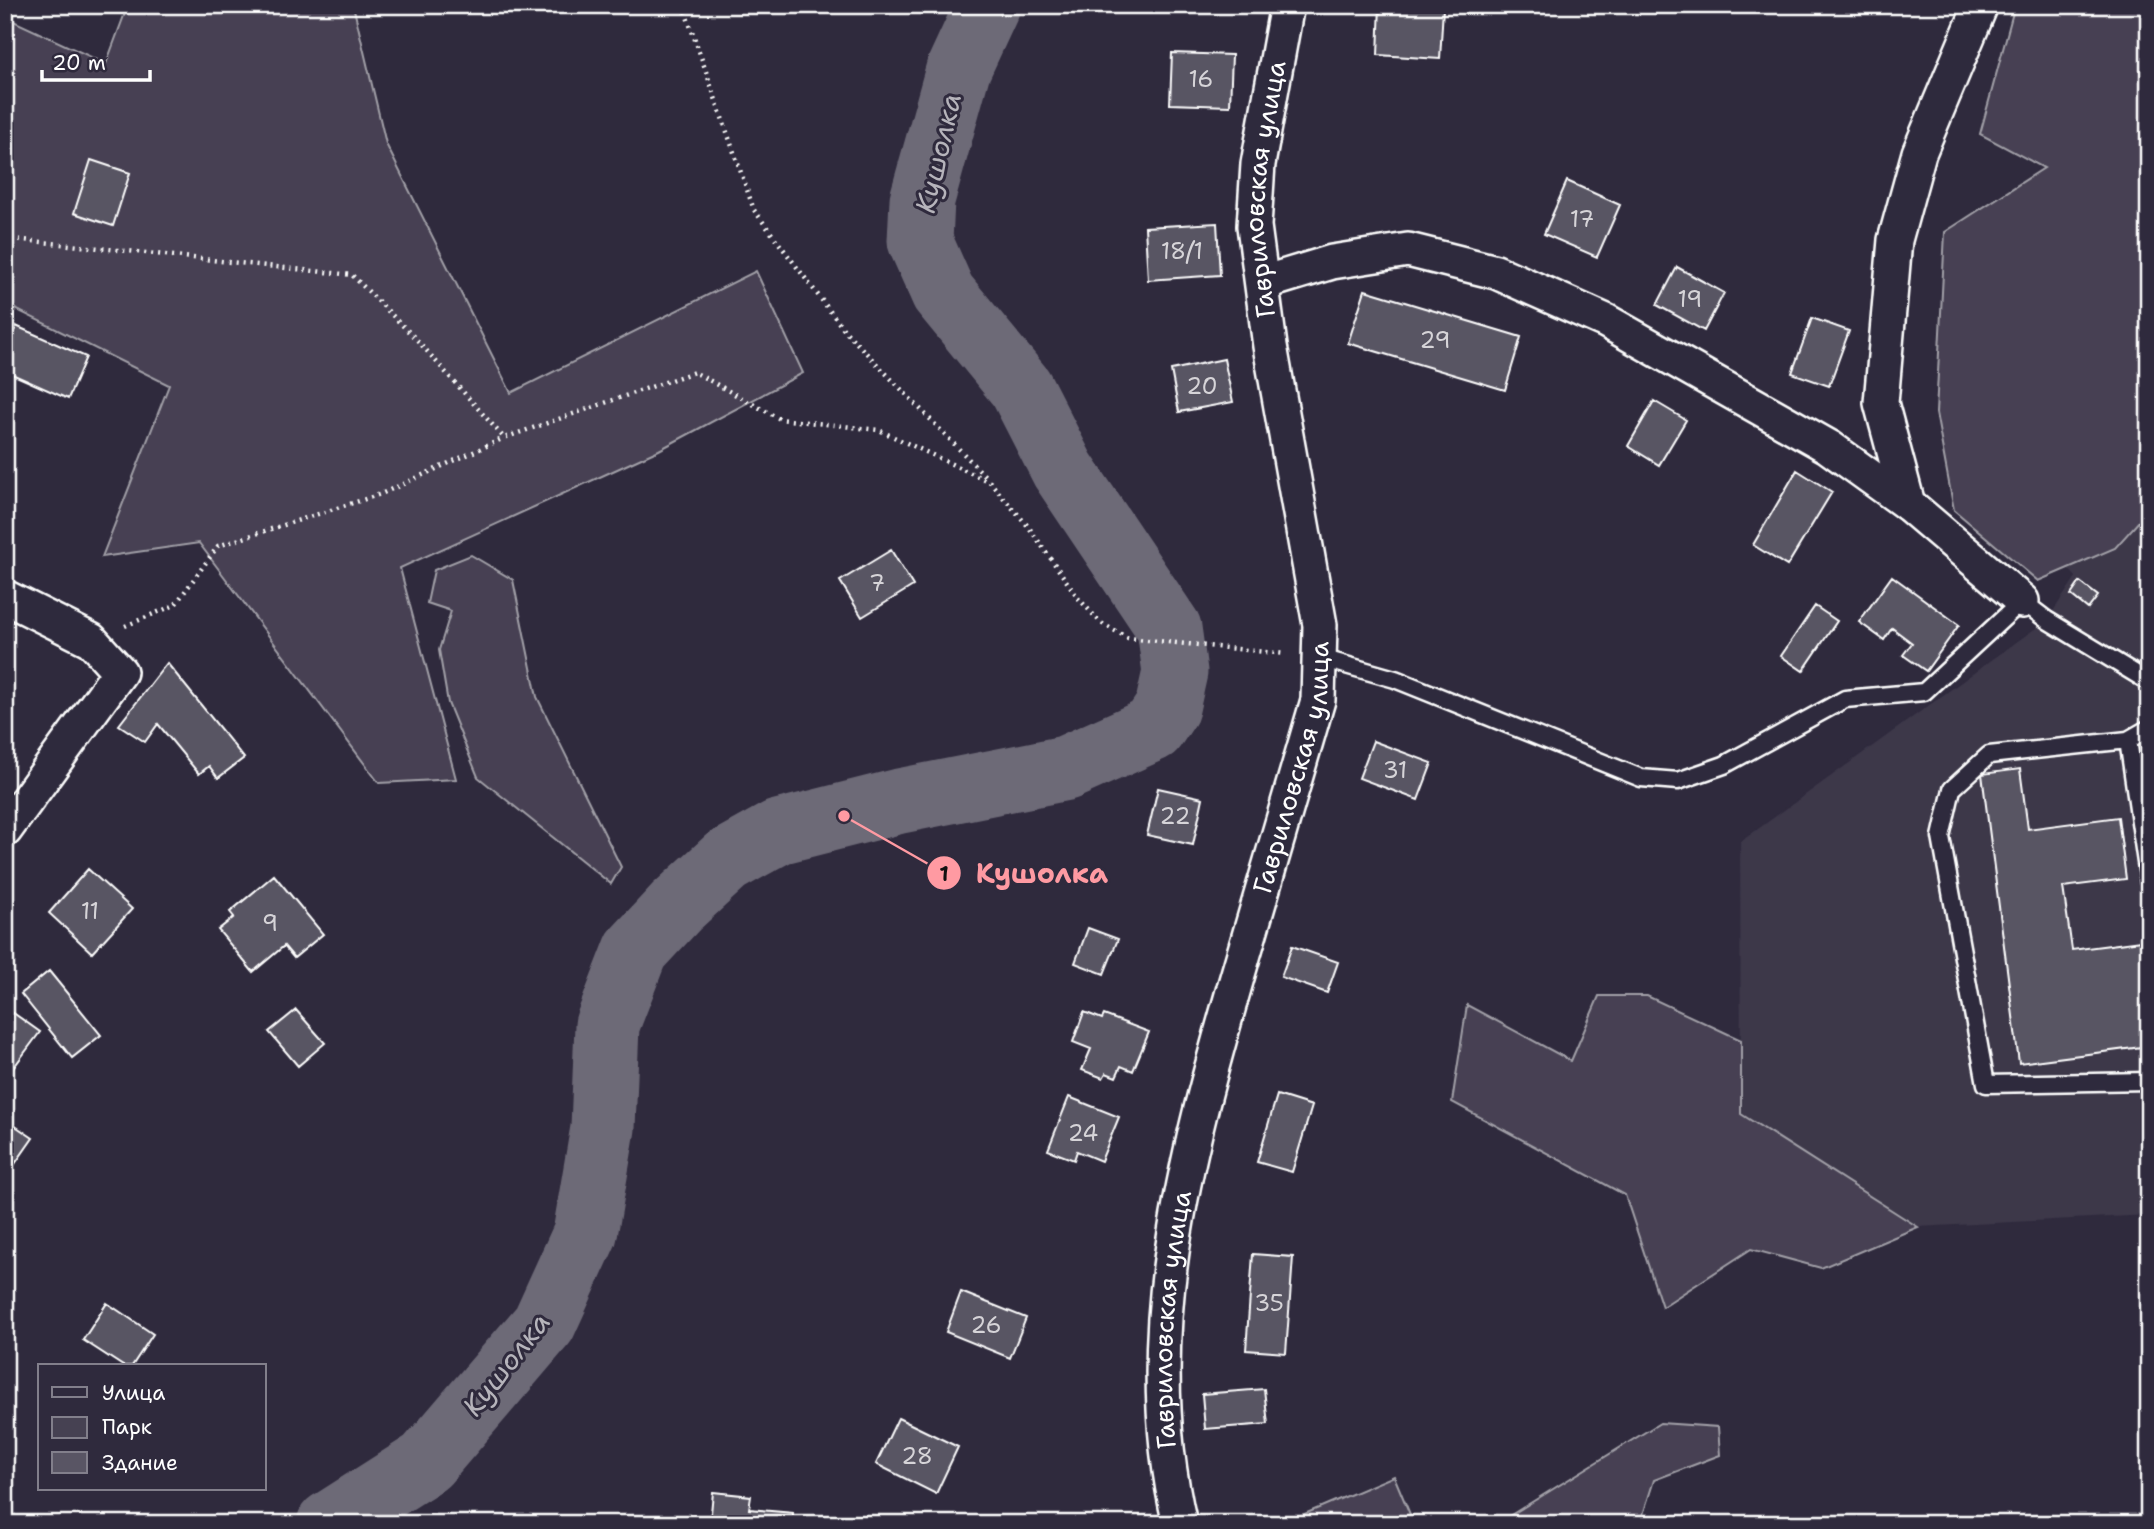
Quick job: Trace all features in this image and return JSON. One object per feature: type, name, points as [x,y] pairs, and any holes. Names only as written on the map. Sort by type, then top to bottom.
[{"type":"street","name":"Гавриловская улица","points":[[1180,1524],[1166,1438],[1162,1328],[1175,1219],[1210,1074],[1318,700],[1321,658],[1320,625],[1270,346],[1254,226],[1258,164],[1287,5]]},
{"type":"street","points":[[1908,504],[1881,402],[1895,240],[1919,153],[1981,5]]},
{"type":"street","points":[[1263,283],[1332,262],[1408,250],[1496,272],[1606,321],[1829,447],[1908,504],[2022,601]]},
{"type":"street","points":[[5,597],[90,640],[120,672],[5,830]]},
{"type":"lane","points":[[1321,658],[1395,679],[1641,778],[1678,781],[1724,765],[1845,699],[1924,692],[2022,601],[2047,620],[2149,681]]},
{"type":"lane","points":[[2149,728],[2128,740],[1989,755],[1952,789],[1941,836],[1986,1084],[2149,1081]]},
{"type":"lane","points":[[2128,740],[2149,883]]},
{"type":"path","points":[[683,5],[754,210],[845,331],[990,482],[1028,526],[1079,599],[1101,623],[1128,638],[1321,658]]},
{"type":"path","points":[[5,238],[352,275],[419,342],[504,438]]},
{"type":"path","points":[[90,640],[175,604],[218,546],[381,494],[504,438],[694,372],[780,419],[879,430],[990,482]]},
{"type":"shaded area","points":[[2149,378],[2149,1215],[1918,1227],[1741,1114],[1740,842],[2047,620],[2076,577],[2010,507]]},
{"type":"green space","points":[[128,5],[353,5],[386,144],[511,393],[756,271],[803,373],[659,450],[400,568],[456,779],[379,783],[199,543],[102,557],[169,385],[5,304],[5,17],[106,64]]},
{"type":"green space","points":[[2015,5],[2149,5],[2149,510],[2115,548],[2038,581],[1954,510],[1936,413],[1945,232],[2044,168],[1980,134]]},
{"type":"green space","points":[[471,555],[513,580],[537,697],[621,867],[611,884],[478,777],[448,703],[439,650],[451,611],[427,603],[434,570]]},
{"type":"green space","points":[[1599,996],[1647,996],[1741,1040],[1741,1114],[1918,1227],[1821,1268],[1751,1249],[1662,1307],[1625,1195],[1452,1102],[1467,1005],[1571,1061]]},
{"type":"green space","points":[[1660,1423],[1718,1427],[1720,1455],[1654,1480],[1640,1524],[1453,1524],[1506,1518]]},
{"type":"green space","points":[[1394,1476],[1414,1524],[1281,1524]]},
{"type":"building","points":[[1380,5],[1443,8],[1440,59],[1378,55]]},
{"type":"building","points":[[1172,53],[1232,55],[1230,106],[1170,104]]},
{"type":"building","points":[[91,160],[130,173],[113,226],[74,213]]},
{"type":"building","points":[[1567,181],[1620,205],[1597,257],[1544,234]]},
{"type":"building","points":[[1217,223],[1220,275],[1148,280],[1145,227]]},
{"type":"building","points":[[1677,267],[1724,293],[1704,331],[1657,305]]},
{"type":"building","points":[[1365,290],[1521,337],[1505,390],[1348,343]]},
{"type":"building","points":[[1812,318],[1849,331],[1829,386],[1792,373]]},
{"type":"building","points":[[16,326],[86,357],[68,399],[5,371],[5,352]]},
{"type":"building","points":[[1224,359],[1233,402],[1179,412],[1171,370]]},
{"type":"building","points":[[1654,401],[1686,420],[1659,465],[1628,446]]},
{"type":"building","points":[[1797,470],[1832,492],[1787,566],[1753,545]]},
{"type":"building","points":[[891,550],[913,586],[862,617],[840,581]]},
{"type":"building","points":[[1892,576],[1959,625],[1926,671],[1903,655],[1912,643],[1892,628],[1884,640],[1859,622]]},
{"type":"building","points":[[2080,582],[2098,596],[2088,609],[2071,595]]},
{"type":"building","points":[[1815,606],[1837,621],[1803,671],[1781,656]]},
{"type":"building","points":[[167,663],[244,758],[218,778],[209,766],[199,774],[158,724],[145,742],[119,725]]},
{"type":"building","points":[[1373,741],[1432,763],[1418,800],[1359,778]]},
{"type":"building","points":[[2020,769],[2028,829],[2118,817],[2126,879],[2063,887],[2072,950],[2149,940],[2149,1046],[2019,1063],[1982,774]]},
{"type":"building","points":[[1158,788],[1203,798],[1193,845],[1147,835]]},
{"type":"building","points":[[88,869],[132,909],[92,953],[49,913]]},
{"type":"building","points":[[274,875],[323,934],[294,958],[284,946],[253,972],[218,930],[234,917],[230,912]]},
{"type":"building","points":[[1088,928],[1118,939],[1104,974],[1075,963]]},
{"type":"building","points":[[1292,946],[1338,962],[1327,993],[1281,977]]},
{"type":"building","points":[[49,971],[101,1035],[72,1058],[21,994]]},
{"type":"building","points":[[5,1007],[40,1032],[5,1079]]},
{"type":"building","points":[[296,1010],[325,1043],[298,1066],[269,1032]]},
{"type":"building","points":[[1084,1012],[1102,1019],[1104,1015],[1149,1032],[1133,1071],[1121,1066],[1116,1077],[1106,1073],[1103,1078],[1082,1070],[1091,1049],[1073,1042]]},
{"type":"building","points":[[1277,1095],[1312,1106],[1292,1172],[1257,1162]]},
{"type":"building","points":[[1069,1097],[1119,1117],[1101,1161],[1077,1151],[1074,1160],[1048,1150]]},
{"type":"building","points":[[5,1119],[33,1138],[5,1178]]},
{"type":"building","points":[[1253,1254],[1293,1257],[1286,1353],[1246,1350]]},
{"type":"building","points":[[961,1292],[1026,1318],[1010,1358],[946,1332]]},
{"type":"building","points":[[107,1303],[153,1334],[133,1364],[120,1364],[83,1340]]},
{"type":"building","points":[[1264,1389],[1268,1424],[1205,1429],[1202,1394]]},
{"type":"building","points":[[898,1418],[958,1447],[936,1494],[876,1464]]},
{"type":"building","points":[[713,1492],[751,1496],[749,1509],[793,1513],[793,1524],[710,1524]]},
{"type":"waterway","name":"Кушолка","points":[[329,1524],[426,1462],[544,1324],[585,1234],[603,1128],[607,1025],[636,950],[676,907],[726,861],[778,832],[900,801],[1066,768],[1153,729],[1167,708],[1175,672],[1169,628],[1063,470],[1021,388],[943,293],[920,241],[922,200],[958,70],[988,5]]},
{"type":"place","name":"Кушолка","points":[[844,816]]}]
